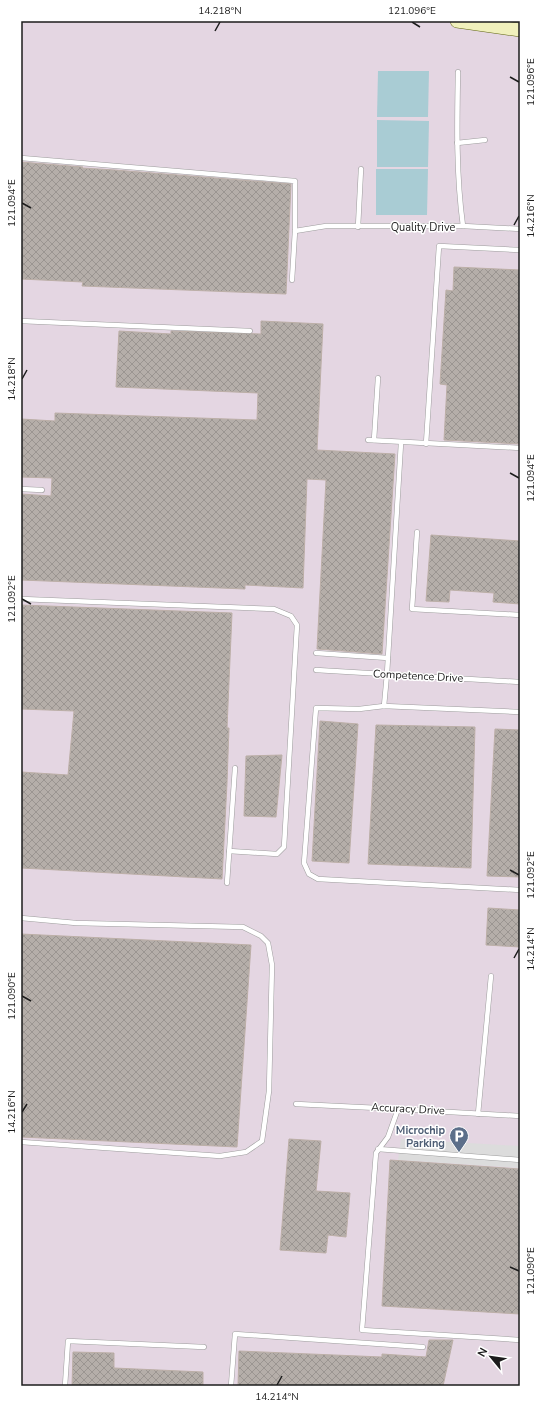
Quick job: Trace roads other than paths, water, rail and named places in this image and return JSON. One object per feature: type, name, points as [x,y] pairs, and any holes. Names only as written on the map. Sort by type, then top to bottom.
[{"type":"street","points":[[457,21],[520,30]]},
{"type":"lane","points":[[458,72],[457,143],[460,205],[463,226]]},
{"type":"lane","points":[[457,143],[485,140]]},
{"type":"lane","points":[[21,158],[295,181],[295,231],[292,280]]},
{"type":"lane","points":[[358,227],[361,169]]},
{"type":"lane","name":"Quality Drive","points":[[295,231],[326,226],[463,226],[520,229]]},
{"type":"lane","points":[[426,444],[439,246],[520,250]]},
{"type":"lane","points":[[21,321],[250,331]]},
{"type":"lane","points":[[374,440],[378,378]]},
{"type":"lane","points":[[368,440],[401,443],[520,448]]},
{"type":"lane","points":[[384,706],[401,443]]},
{"type":"lane","points":[[21,489],[42,490]]},
{"type":"lane","points":[[417,532],[412,609],[520,615]]},
{"type":"lane","points":[[21,599],[274,609],[291,616],[297,625],[284,847],[277,854],[229,851]]},
{"type":"lane","points":[[316,653],[388,658]]},
{"type":"lane","name":"Competence Drive","points":[[316,670],[520,682]]},
{"type":"lane","points":[[520,712],[384,706],[359,709],[316,708],[304,863],[309,874],[318,879],[520,890]]},
{"type":"lane","points":[[227,883],[235,768]]},
{"type":"lane","points":[[21,918],[76,923],[243,927],[261,936],[268,943],[272,965],[268,1091],[262,1140],[246,1152],[220,1156],[21,1142]]},
{"type":"lane","points":[[478,1114],[491,976]]},
{"type":"lane","name":"Accuracy Drive","points":[[296,1104],[520,1116]]},
{"type":"lane","points":[[398,1109],[388,1137],[376,1153],[362,1330],[520,1340]]},
{"type":"lane","points":[[378,1149],[520,1160]]},
{"type":"lane","points":[[231,1386],[235,1334],[423,1347]]},
{"type":"lane","points":[[65,1386],[68,1341],[204,1347]]},
{"type":"water","points":[[378,71],[429,71],[428,117],[377,117]]},
{"type":"water","points":[[377,120],[429,121],[428,167],[377,167]]},
{"type":"water","points":[[376,169],[428,169],[427,215],[376,215]]},
{"type":"place","name":"Microchip Parking","points":[[459,1153]]}]
